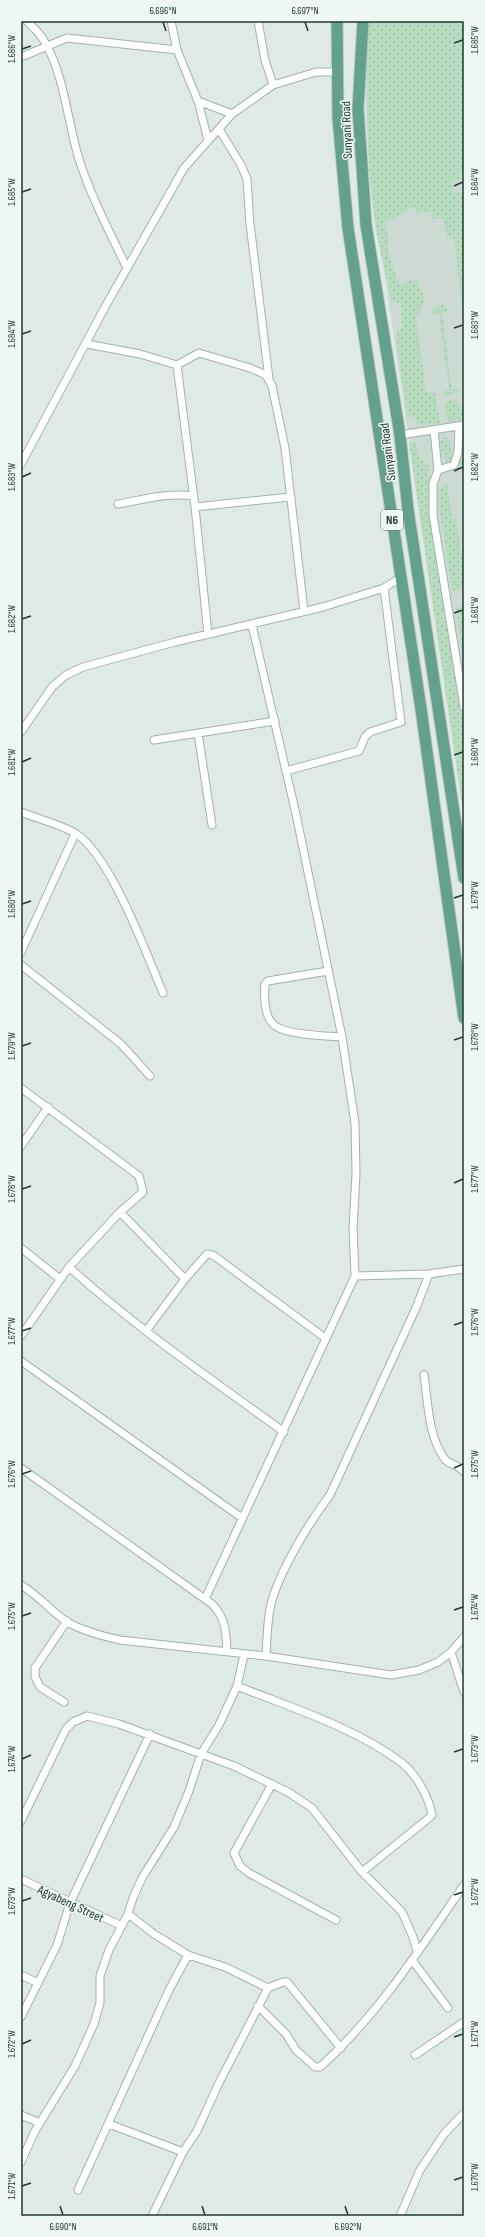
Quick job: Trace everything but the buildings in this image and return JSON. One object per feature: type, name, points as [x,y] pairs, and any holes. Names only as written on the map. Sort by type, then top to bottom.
[{"type":"main road","name":"N6","points":[[338,21],[338,118],[348,228],[421,709],[464,1018]]},
{"type":"main road","name":"Sunyani Road","points":[[363,21],[358,109],[365,210],[400,435],[408,510],[464,878]]},
{"type":"main road","points":[[421,709],[436,687]]},
{"type":"street","points":[[27,21],[42,38],[48,48],[58,76],[80,163],[101,217],[127,268]]},
{"type":"street","points":[[171,21],[177,50],[198,101],[208,140]]},
{"type":"street","points":[[258,21],[273,85]]},
{"type":"street","points":[[21,57],[48,48],[67,38],[177,50]]},
{"type":"street","points":[[21,464],[127,268],[184,168],[232,114],[273,85],[316,72],[338,72]]},
{"type":"street","points":[[198,101],[232,114]]},
{"type":"street","points":[[219,128],[239,160],[247,179],[250,224],[269,379]]},
{"type":"street","points":[[87,344],[140,354],[177,365],[198,353],[250,368],[266,375],[275,392],[281,427],[304,611]]},
{"type":"street","points":[[177,365],[195,507],[208,634]]},
{"type":"street","points":[[400,435],[461,425],[458,452],[454,465],[438,470]]},
{"type":"street","points":[[434,430],[438,470],[432,492],[433,515],[464,707]]},
{"type":"street","points":[[118,504],[183,494],[193,496]]},
{"type":"street","points":[[195,507],[290,497]]},
{"type":"street","points":[[21,732],[52,687],[66,675],[103,660],[208,634],[252,625],[384,588],[400,578]]},
{"type":"street","points":[[286,771],[359,751],[362,748],[365,737],[370,732],[401,722],[384,588]]},
{"type":"street","points":[[205,1599],[284,1432],[325,1338],[355,1276],[353,1228],[356,1174],[355,1123],[342,1037],[286,771],[252,625]]},
{"type":"street","points":[[154,740],[275,721]]},
{"type":"street","points":[[198,733],[212,826]]},
{"type":"street","points":[[21,812],[75,834],[93,850],[114,882],[163,993]]},
{"type":"street","points":[[21,952],[24,936],[75,834]]},
{"type":"street","points":[[21,965],[122,1044],[150,1076]]},
{"type":"street","points":[[328,971],[268,981],[265,984],[265,1005],[269,1018],[277,1027],[310,1034],[342,1037]]},
{"type":"street","points":[[21,1088],[48,1106],[139,1176],[143,1192],[120,1212],[69,1267],[21,1336]]},
{"type":"street","points":[[21,1146],[48,1106]]},
{"type":"street","points":[[120,1212],[185,1279]]},
{"type":"street","points":[[21,1248],[60,1279]]},
{"type":"street","points":[[146,1331],[185,1279],[207,1254],[213,1255],[325,1338]]},
{"type":"street","points":[[69,1267],[104,1299],[284,1432]]},
{"type":"street","points":[[355,1276],[429,1274],[464,1269]]},
{"type":"street","points":[[266,1656],[271,1603],[281,1579],[319,1510],[330,1495],[416,1308],[429,1274]]},
{"type":"street","points":[[21,1361],[242,1518]]},
{"type":"street","points":[[424,1375],[432,1428],[442,1454],[446,1461],[461,1467],[464,1472]]},
{"type":"street","points":[[21,1468],[205,1599],[220,1612],[226,1628],[227,1651]]},
{"type":"street","points":[[21,1585],[42,1599],[67,1622],[97,1634],[120,1640],[227,1651],[244,1655],[266,1656],[391,1676],[428,1667],[451,1652],[464,1637]]},
{"type":"street","points":[[64,1702],[40,1687],[35,1677],[35,1668],[67,1622]]},
{"type":"street","points":[[451,1652],[464,1692]]},
{"type":"street","points":[[21,2162],[40,2123],[75,2066],[94,2024],[100,2003],[100,1976],[109,1950],[128,1914],[142,1878],[163,1847],[183,1805],[201,1754],[219,1725],[237,1686],[244,1655]]},
{"type":"street","points":[[237,1686],[337,1726],[381,1750],[403,1764],[426,1793],[432,1815],[362,1872]]},
{"type":"street","points":[[21,1821],[66,1729],[73,1722],[87,1716],[150,1734],[234,1766],[272,1784],[312,1808],[362,1872],[402,1912],[413,1937],[417,1952]]},
{"type":"street","points":[[21,2017],[57,1946],[70,1903],[150,1734]]},
{"type":"street","points":[[272,1784],[234,1853],[240,1866],[249,1873],[336,1920]]},
{"type":"street","name":"Agyabeng Street","points":[[21,1879],[122,1926]]},
{"type":"street","points":[[258,2006],[286,2034],[296,2050],[315,2067],[320,2067],[364,2024],[412,1960],[464,1885]]},
{"type":"street","points":[[128,1914],[154,1934],[188,1955],[225,1967],[268,1988]]},
{"type":"street","points":[[78,2190],[169,1990],[188,1955]]},
{"type":"street","points":[[412,1960],[448,2008]]},
{"type":"street","points":[[21,1975],[38,1984]]},
{"type":"street","points":[[152,2216],[183,2152],[197,2131],[268,1988],[283,1982],[287,1982],[341,2048]]},
{"type":"street","points":[[415,2055],[464,2022]]},
{"type":"street","points":[[400,2216],[420,2170],[444,2134],[464,2113]]},
{"type":"street","points":[[21,2115],[40,2123]]},
{"type":"street","points":[[109,2124],[183,2152]]},
{"type":"shaded area","points":[[369,21],[464,21],[464,806],[370,177],[366,55]]},
{"type":"green space","points":[[369,21],[464,21],[464,173],[460,174],[461,178],[452,182],[454,193],[464,192],[464,323],[454,238],[447,239],[443,218],[433,219],[431,211],[416,214],[415,206],[386,223],[389,254],[399,284],[417,279],[425,299],[421,311],[416,316],[426,393],[435,393],[440,423],[420,425],[414,417],[407,417],[397,343],[397,330],[402,329],[401,303],[391,302],[377,236],[370,183],[366,102]]},
{"type":"green space","points":[[443,305],[446,306],[447,311],[442,313],[452,390],[459,389],[460,393],[444,396],[443,391],[449,390],[439,314],[432,314],[431,308]]},
{"type":"green space","points":[[454,400],[462,407],[464,420],[448,423],[445,411],[446,402]]},
{"type":"green space","points":[[464,431],[464,465],[458,466],[462,432]]},
{"type":"green space","points":[[444,436],[449,439],[453,456],[449,463],[447,463],[443,458],[440,442]]},
{"type":"green space","points":[[416,442],[420,460],[425,460],[426,466],[430,465],[429,493],[432,522],[464,728],[464,818],[409,443]]},
{"type":"green space","points":[[447,484],[453,519],[456,518],[464,572],[464,589],[452,591],[438,498],[440,487]]},
{"type":"green space","points":[[464,606],[464,668],[456,607]]}]
